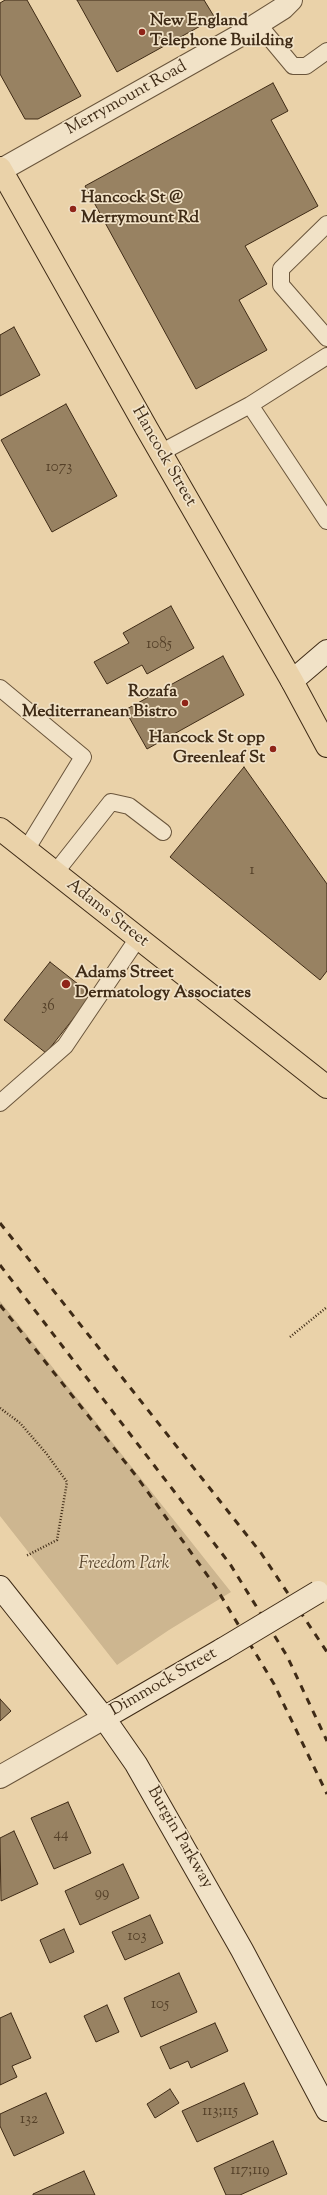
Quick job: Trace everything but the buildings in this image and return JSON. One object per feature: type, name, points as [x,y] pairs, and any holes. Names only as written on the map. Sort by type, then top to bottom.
[{"type":"main road","name":"Hancock Street","points":[[1,169],[160,452],[292,681],[327,746]]},
{"type":"main road","name":"Adams Street","points":[[0,829],[327,1087]]},
{"type":"street","name":"Merrymount Road","points":[[1,169],[237,38],[291,0]]},
{"type":"street","points":[[292,681],[327,651]]},
{"type":"street","name":"Burgin Parkway","points":[[0,1586],[104,1718],[136,1764],[238,1943],[327,2110]]},
{"type":"street","name":"Dimmock Street","points":[[0,1777],[223,1649],[323,1589]]},
{"type":"lane","points":[[258,24],[293,66],[306,66],[327,51]]},
{"type":"lane","points":[[327,224],[281,269],[282,286],[327,338]]},
{"type":"lane","points":[[160,452],[250,405],[327,356]]},
{"type":"lane","points":[[250,405],[327,521]]},
{"type":"lane","points":[[0,688],[83,757],[26,850]]},
{"type":"lane","points":[[55,873],[111,802],[129,806],[163,832]]},
{"type":"lane","points":[[0,1103],[65,1046],[138,938]]},
{"type":"path","points":[[290,1337],[327,1308]]},
{"type":"path","points":[[0,1408],[20,1423],[46,1453],[67,1482],[57,1540],[26,1556]]},
{"type":"green space","name":"Freedom Park","points":[[0,1301],[231,1592],[169,1630],[117,1665],[0,1516]]},
{"type":"railway","points":[[0,1223],[261,1553],[327,1652]]},
{"type":"railway","points":[[0,1265],[230,1564],[287,1656],[327,1741]]},
{"type":"railway","points":[[0,1305],[137,1477],[215,1586],[274,1684],[327,1794]]},
{"type":"place","name":"New England Telephone Building","points":[[142,32]]},
{"type":"place","name":"Hancock St @ Merrymount Rd","points":[[73,209]]},
{"type":"place","name":"Rozafa Mediterranean Bistro","points":[[185,703]]},
{"type":"place","name":"Hancock St opp Greenleaf St","points":[[273,749]]},
{"type":"place","name":"Adams Street Dermatology Associates","points":[[66,984]]}]
